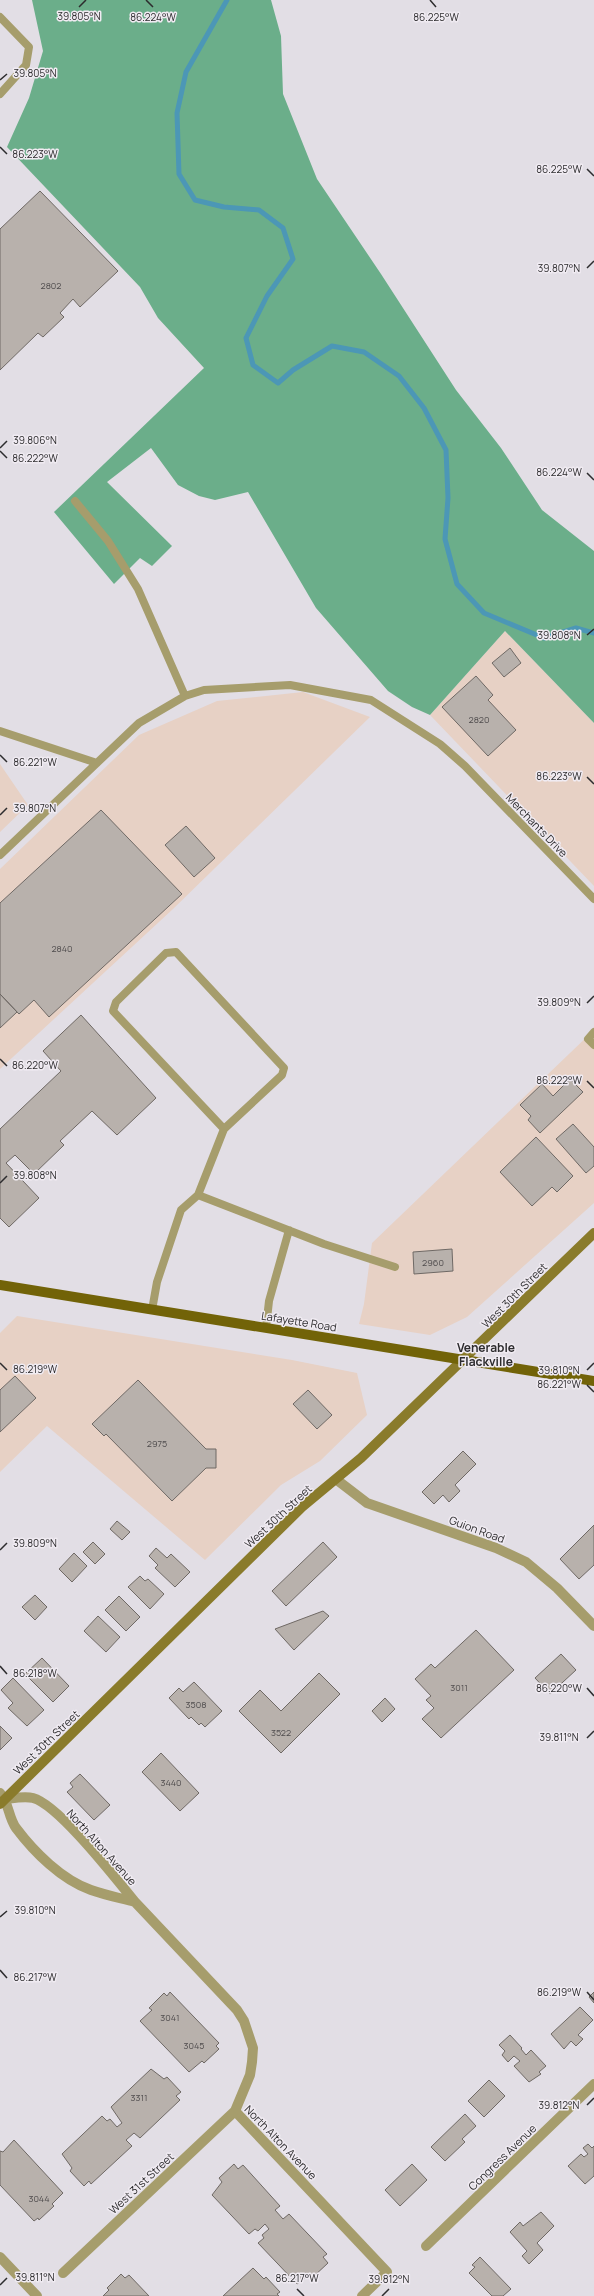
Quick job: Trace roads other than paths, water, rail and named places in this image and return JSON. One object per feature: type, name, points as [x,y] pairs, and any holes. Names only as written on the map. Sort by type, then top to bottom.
[{"type":"main road","name":"West 30th Street","points":[[2,1798],[302,1507],[337,1480],[464,1360],[594,1233]]},
{"type":"main road","name":"Lafayette Road","points":[[0,1285],[594,1381]]},
{"type":"street","name":"Guion Road","points":[[337,1480],[367,1504],[496,1548],[526,1562],[557,1588],[594,1626]]},
{"type":"street","name":"North Alton Avenue","points":[[135,1902],[90,1890],[76,1883],[43,1858],[10,1818],[2,1798],[32,1798],[51,1809],[87,1845],[135,1902],[237,2010],[244,2022],[252,2048],[252,2062],[245,2089],[234,2111],[387,2272],[362,2296]]},
{"type":"street","name":"Congress Avenue","points":[[426,2246],[594,2084]]},
{"type":"street","name":"West 31st Street","points":[[63,2273],[234,2111]]},
{"type":"street","points":[[0,2256],[37,2296]]},
{"type":"lane","points":[[0,17],[29,47],[26,65],[0,94]]},
{"type":"lane","points":[[75,501],[108,540],[138,589],[185,696]]},
{"type":"lane","name":"Merchants Drive","points":[[0,855],[139,723],[185,696],[204,690],[290,685],[371,700],[440,744],[465,766],[594,899]]},
{"type":"lane","points":[[0,731],[97,763]]},
{"type":"lane","points":[[152,1310],[157,1282],[181,1210],[198,1195],[224,1129],[282,1075],[284,1068],[176,952],[166,953],[116,1002],[113,1011],[224,1129]]},
{"type":"lane","points":[[594,1032],[588,1039],[594,1045]]},
{"type":"lane","points":[[198,1195],[289,1230],[395,1267]]},
{"type":"lane","points":[[266,1328],[270,1300],[289,1230]]},
{"type":"waterway","points":[[227,0],[186,72],[177,113],[179,174],[195,200],[224,207],[259,210],[283,228],[293,259],[267,296],[246,338],[253,365],[278,383],[293,370],[332,346],[364,352],[399,376],[424,408],[446,450],[448,498],[445,539],[457,584],[484,613],[544,638],[576,628],[594,633]]},
{"type":"district","name":"Venerable Flackville","points":[[486,1354]]}]
